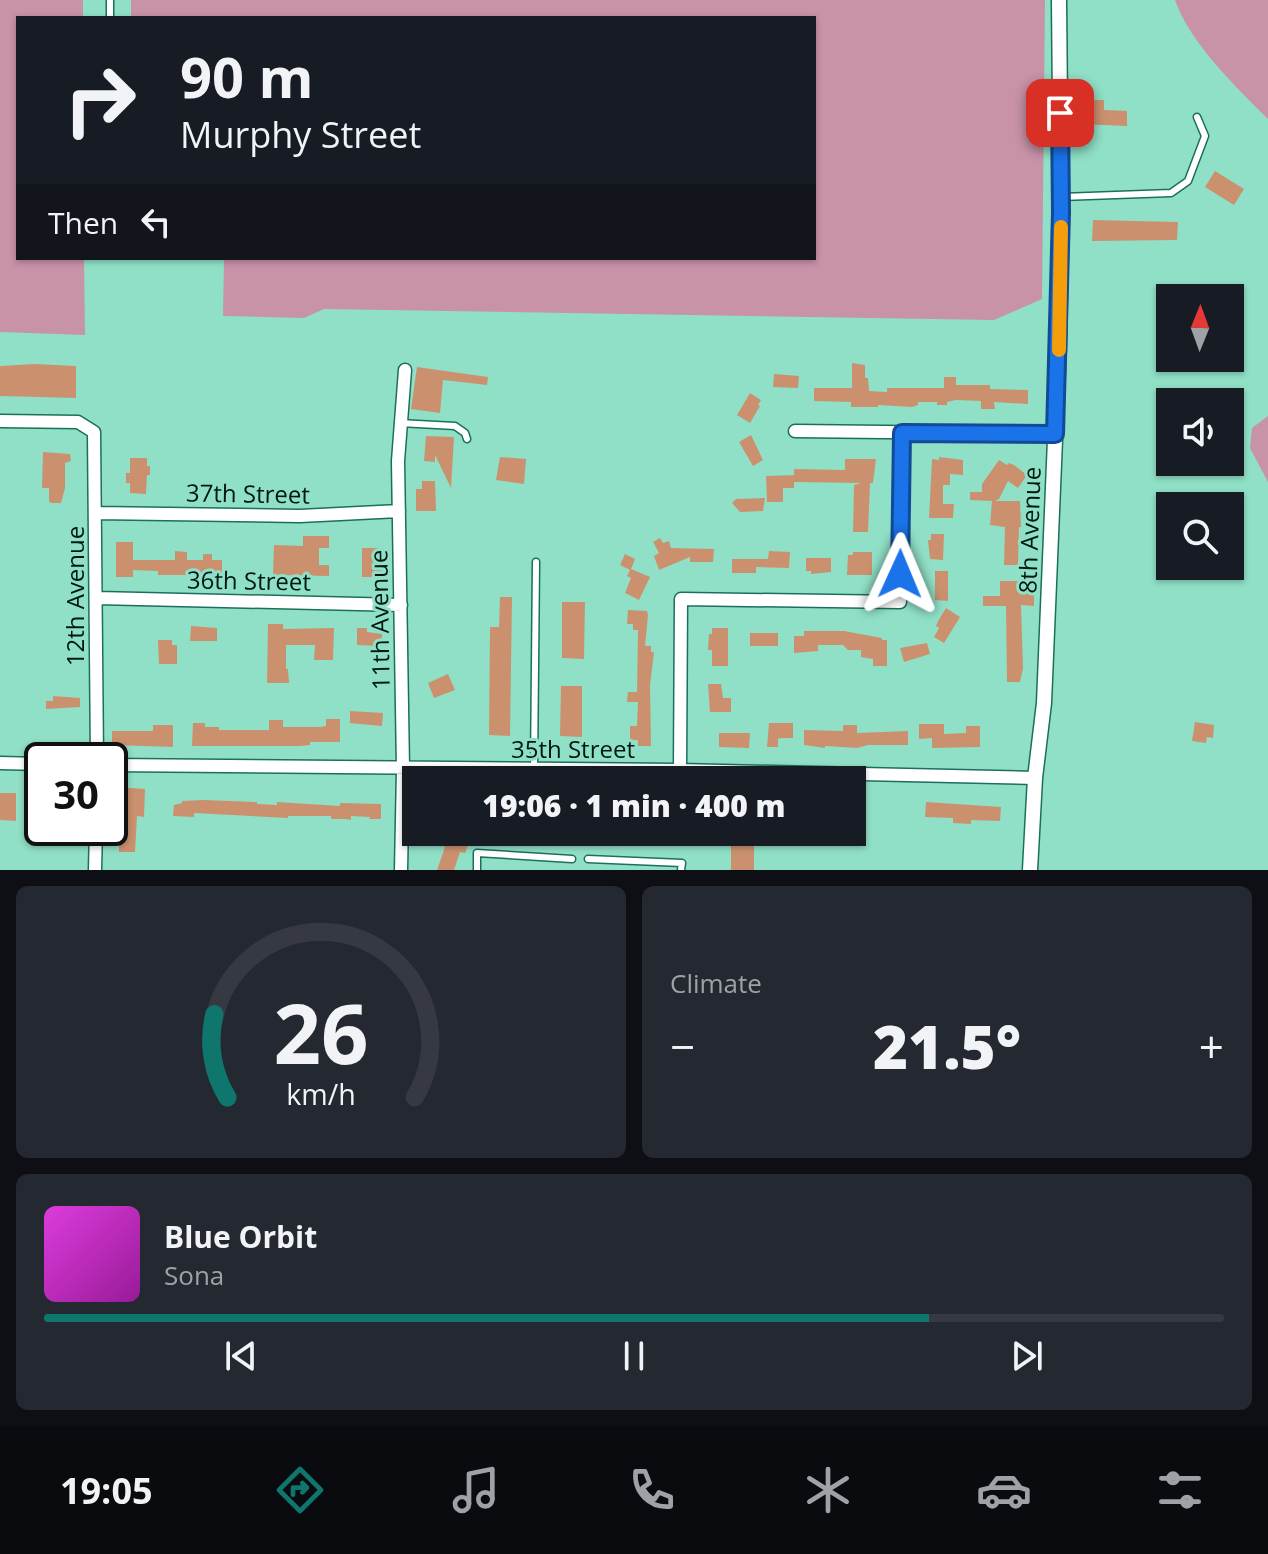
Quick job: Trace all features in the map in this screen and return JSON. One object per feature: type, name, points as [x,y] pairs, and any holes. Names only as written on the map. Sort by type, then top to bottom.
[{"type":"street","name":"8th Avenue","points":[[1030,870],[1035,778],[1044,703],[1055,434],[1061,197],[1059,0]]},
{"type":"street","name":"11th Avenue","points":[[403,766],[399,423],[405,370]]},
{"type":"street","name":"12th Avenue","points":[[0,421],[78,422],[94,432],[97,742]]},
{"type":"street","points":[[795,431],[1055,434]]},
{"type":"street","points":[[680,766],[681,599],[900,602],[902,433]]},
{"type":"street","name":"37th Street","points":[[96,513],[300,516],[399,511]]},
{"type":"street","name":"36th Street","points":[[97,598],[401,605]]},
{"type":"street","points":[[0,763],[24,764]]},
{"type":"street","name":"35th Street","points":[[128,765],[402,769]]},
{"type":"street","name":"35th Street","points":[[866,774],[1035,778]]},
{"type":"street","name":"11th Avenue","points":[[401,870],[402,820]]},
{"type":"street","points":[[95,870],[96,846]]},
{"type":"lane","points":[[1061,197],[1171,193],[1188,181],[1205,136],[1197,117]]},
{"type":"lane","points":[[399,423],[455,426],[465,433],[467,439]]},
{"type":"lane","points":[[534,766],[536,562]]},
{"type":"lane","points":[[477,870],[477,853],[572,859]]},
{"type":"lane","points":[[588,859],[682,863],[681,870]]},
{"type":"shaded area","points":[[0,0],[83,0],[83,16],[16,16],[16,260],[84,260],[85,335],[0,332]]},
{"type":"shaded area","points":[[131,0],[1045,0],[1042,299],[994,320],[324,309],[304,318],[223,316],[224,260],[816,260],[816,16],[131,16]]},
{"type":"shaded area","points":[[1175,0],[1268,0],[1268,119],[1228,79],[1203,48]]},
{"type":"shaded area","points":[[1268,416],[1268,482],[1250,448],[1252,428]]},
{"type":"building","points":[[1079,100],[1104,100],[1104,110],[1127,111],[1127,126],[1079,124]]},
{"type":"building","points":[[1215,171],[1244,189],[1234,205],[1205,187]]},
{"type":"building","points":[[1093,220],[1178,222],[1177,240],[1092,241]]},
{"type":"building","points":[[852,363],[865,365],[869,391],[944,388],[944,377],[956,377],[956,385],[1028,390],[1028,404],[994,402],[995,409],[981,409],[981,401],[956,400],[947,402],[947,405],[918,402],[912,407],[851,407],[851,402],[814,401],[814,388],[852,388]]},
{"type":"building","points":[[0,366],[76,366],[76,398],[0,396]]},
{"type":"building","points":[[417,367],[488,377],[487,385],[443,380],[440,413],[411,409]]},
{"type":"building","points":[[774,374],[799,376],[798,388],[773,387]]},
{"type":"building","points":[[750,393],[761,400],[750,423],[737,415]]},
{"type":"building","points":[[751,435],[763,460],[753,466],[739,442]]},
{"type":"building","points":[[426,436],[454,437],[451,488],[435,455],[435,462],[424,461]]},
{"type":"building","points":[[43,452],[70,454],[71,461],[65,463],[65,488],[61,503],[51,503],[49,488],[42,488]]},
{"type":"building","points":[[500,457],[526,459],[524,484],[496,480]]},
{"type":"building","points":[[939,457],[963,460],[963,475],[950,474],[950,485],[943,485],[943,504],[954,504],[953,518],[929,518],[932,459],[939,460]]},
{"type":"building","points":[[130,458],[147,458],[150,475],[147,475],[146,494],[130,493],[126,473],[130,473]]},
{"type":"building","points":[[845,459],[876,459],[873,483],[870,483],[868,532],[853,532],[854,485],[861,483],[794,482],[794,469],[845,470]]},
{"type":"building","points":[[999,460],[1014,465],[1027,475],[1018,488],[1008,481],[995,501],[1020,501],[1018,565],[1004,565],[1005,527],[990,525],[992,501],[970,500],[970,492],[982,492],[982,484]]},
{"type":"building","points":[[794,475],[794,488],[783,488],[783,502],[767,502],[766,476]]},
{"type":"building","points":[[422,481],[435,481],[436,511],[416,511],[416,489],[422,489]]},
{"type":"building","points":[[765,498],[763,511],[740,512],[732,503],[736,499]]},
{"type":"building","points":[[931,534],[944,534],[943,560],[930,559],[928,540],[931,540]]},
{"type":"building","points":[[303,536],[329,536],[329,548],[319,548],[319,565],[329,565],[329,576],[273,575],[274,545],[303,546]]},
{"type":"building","points":[[660,538],[663,543],[669,541],[671,548],[714,549],[713,562],[690,562],[690,557],[659,570],[654,556],[659,553],[653,542]]},
{"type":"building","points":[[116,542],[133,542],[133,560],[175,560],[175,551],[187,552],[187,560],[203,560],[203,554],[212,554],[212,560],[222,560],[222,575],[158,575],[158,571],[133,570],[133,577],[116,577]]},
{"type":"building","points":[[362,548],[382,548],[382,577],[362,577]]},
{"type":"building","points":[[769,551],[790,552],[789,568],[756,567],[756,573],[732,573],[732,559],[768,559]]},
{"type":"building","points":[[853,552],[872,552],[872,575],[847,575],[848,555],[853,555]]},
{"type":"building","points":[[625,554],[635,559],[631,569],[650,577],[639,600],[625,593],[631,578],[627,576],[630,570],[620,565]]},
{"type":"building","points":[[806,558],[831,558],[831,572],[811,574],[811,571],[806,571]]},
{"type":"building","points":[[935,571],[948,571],[948,601],[935,600]]},
{"type":"building","points":[[1000,581],[1022,581],[1022,589],[1034,588],[1034,606],[1021,605],[1023,668],[1020,682],[1007,682],[1006,606],[983,606],[983,596],[1000,596]]},
{"type":"building","points":[[500,597],[512,597],[510,736],[489,735],[490,627],[499,627]]},
{"type":"building","points":[[562,602],[585,602],[584,659],[562,658]]},
{"type":"building","points":[[946,608],[960,617],[944,643],[934,637],[939,628],[936,626],[938,621]]},
{"type":"building","points":[[628,610],[647,611],[648,615],[645,646],[651,646],[651,652],[654,652],[650,685],[651,746],[638,746],[638,740],[630,740],[630,726],[637,726],[638,702],[627,702],[628,692],[637,692],[638,630],[633,630],[633,624],[627,624]]},
{"type":"building","points":[[268,624],[283,624],[283,629],[334,628],[333,660],[314,660],[315,645],[286,645],[289,683],[267,683]]},
{"type":"building","points":[[191,626],[217,628],[217,641],[190,641]]},
{"type":"building","points":[[357,628],[382,634],[382,646],[357,645]]},
{"type":"building","points":[[712,628],[728,628],[728,666],[712,666],[712,650],[708,650]]},
{"type":"building","points":[[804,631],[844,631],[887,640],[887,666],[873,666],[873,659],[861,657],[861,650],[848,650],[843,645],[818,645],[818,651],[794,653],[794,636],[804,636]]},
{"type":"building","points":[[750,633],[778,633],[778,646],[750,646]]},
{"type":"building","points":[[158,640],[172,640],[172,645],[177,645],[177,664],[159,664]]},
{"type":"building","points":[[927,643],[930,654],[904,662],[900,648]]},
{"type":"building","points":[[448,674],[455,690],[434,698],[428,683]]},
{"type":"building","points":[[708,684],[721,684],[723,698],[731,698],[731,712],[710,712]]},
{"type":"building","points":[[561,686],[582,686],[582,737],[560,736]]},
{"type":"building","points":[[53,696],[80,698],[80,707],[46,709],[46,701],[53,701]]},
{"type":"building","points":[[350,711],[383,713],[382,726],[350,723]]},
{"type":"building","points":[[326,719],[340,719],[340,742],[310,742],[310,745],[300,746],[192,746],[193,723],[205,723],[205,727],[219,727],[219,730],[269,730],[269,720],[283,720],[283,727],[320,727],[326,726]]},
{"type":"building","points":[[1195,722],[1214,725],[1213,738],[1207,737],[1206,743],[1192,741]]},
{"type":"building","points":[[769,723],[793,723],[793,738],[778,739],[778,747],[767,747]]},
{"type":"building","points":[[919,724],[944,724],[944,734],[966,733],[966,726],[980,726],[980,747],[932,748],[932,738],[919,739]]},
{"type":"building","points":[[153,725],[173,725],[173,747],[112,742],[112,731],[153,731]]},
{"type":"building","points":[[843,725],[857,725],[857,733],[908,731],[908,745],[825,748],[804,745],[804,730],[843,731]]},
{"type":"building","points":[[719,733],[750,733],[749,748],[719,747]]},
{"type":"building","points":[[128,788],[145,789],[144,817],[137,816],[135,852],[119,852],[119,846],[128,846]]},
{"type":"building","points":[[0,793],[16,793],[16,821],[0,820]]},
{"type":"building","points":[[182,801],[277,805],[277,802],[340,806],[340,803],[381,804],[381,819],[194,813],[194,817],[173,816],[174,805]]},
{"type":"building","points":[[926,802],[1001,807],[1000,821],[971,820],[971,824],[953,823],[953,818],[925,817]]},
{"type":"building","points":[[442,846],[468,846],[465,853],[460,852],[454,870],[437,870],[445,847]]},
{"type":"building","points":[[731,846],[754,846],[754,870],[731,870]]},
{"type":"slow traffic","points":[[1059,350],[1061,227]]},
{"type":"route","points":[[900,574],[902,433],[1055,434],[1059,344],[1060,113]]}]
